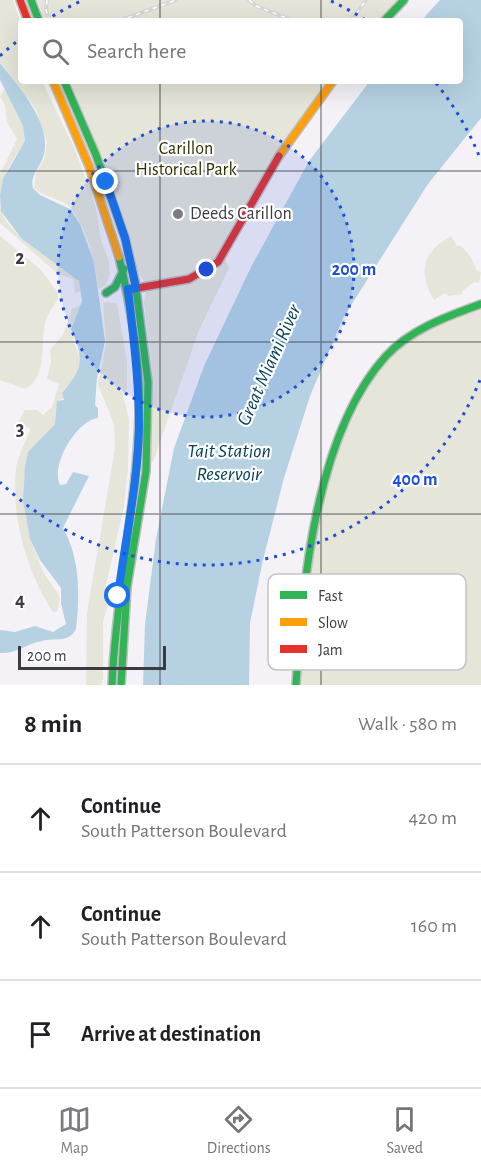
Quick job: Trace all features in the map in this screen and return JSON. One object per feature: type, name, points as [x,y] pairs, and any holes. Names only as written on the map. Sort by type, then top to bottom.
[{"type":"main road","points":[[20,0],[26,18]]},
{"type":"main road","points":[[31,0],[38,18]]},
{"type":"main road","points":[[387,18],[404,0]]},
{"type":"main road","points":[[54,84],[104,203],[132,289],[139,429],[134,487],[118,596],[112,685]]},
{"type":"main road","points":[[65,84],[116,208],[148,382],[146,471],[127,587],[121,685]]},
{"type":"main road","points":[[132,289],[192,278],[206,272],[218,262],[275,161],[331,84]]},
{"type":"main road","points":[[106,293],[116,287],[124,269]]},
{"type":"main road","points":[[307,574],[317,518],[339,440],[360,391],[382,360],[414,333],[481,304]]},
{"type":"main road","points":[[296,685],[297,670]]},
{"type":"green space","points":[[0,0],[13,0],[19,18],[18,84],[43,84],[75,150],[96,208],[101,240],[109,262],[110,274],[105,286],[98,289],[92,256],[84,232],[73,212],[67,205],[41,193],[34,187],[36,173],[44,160],[47,142],[36,109],[0,62]]},
{"type":"green space","points":[[37,0],[404,0],[387,18],[44,18]]},
{"type":"green space","name":"Carillon Historical Park","points":[[71,84],[331,84],[291,138],[223,254],[229,268],[199,330],[153,462],[148,462],[152,372],[144,302],[146,287],[139,274],[110,176]]},
{"type":"green space","points":[[4,89],[23,126],[25,141],[8,168],[0,195],[0,174],[17,139],[7,122],[5,105],[0,97]]},
{"type":"green space","points":[[0,206],[6,220],[16,233],[69,271],[78,280],[82,291],[75,293],[73,279],[58,274],[0,223]]},
{"type":"green space","points":[[0,236],[40,269],[59,294],[46,320],[40,368],[33,384],[25,389],[0,380]]},
{"type":"green space","points":[[451,236],[457,246],[460,245],[471,257],[477,271],[481,272],[479,283],[474,282],[462,291],[462,294],[448,296],[445,293],[434,300],[426,280],[426,263],[434,249]]},
{"type":"green space","points":[[103,302],[117,303],[127,362],[127,388],[123,396],[129,419],[128,468],[124,507],[105,589],[108,605],[103,621],[103,678],[101,685],[86,685],[87,613],[115,448],[114,424],[98,385],[106,344]]},
{"type":"green space","points":[[481,304],[481,685],[296,685],[297,670],[466,670],[466,574],[308,574],[325,484],[360,391],[399,344]]},
{"type":"green space","points":[[81,305],[71,326],[80,365],[62,393],[64,399],[59,400],[57,420],[52,429],[28,452],[24,481],[24,507],[30,539],[43,572],[60,600],[57,612],[53,612],[35,579],[18,524],[16,468],[31,429],[18,422],[25,410],[37,410],[43,415],[52,407],[59,384],[47,379],[51,362],[50,350],[63,335],[72,309]]},
{"type":"water","name":"Tait Station Reservoir","points":[[440,0],[481,0],[481,118],[428,184],[343,318],[310,396],[284,478],[263,560],[250,623],[249,685],[143,685],[145,624],[156,539],[174,448],[204,366],[251,267],[309,161],[368,84],[463,84],[463,18],[424,18]]},
{"type":"water","points":[[0,63],[32,106],[43,130],[44,154],[34,175],[33,188],[40,195],[70,209],[80,224],[94,262],[105,341],[97,378],[95,405],[98,408],[98,418],[82,426],[74,435],[67,445],[59,466],[60,485],[66,484],[73,472],[89,476],[63,528],[69,539],[76,564],[78,603],[76,629],[69,637],[42,641],[11,652],[0,653],[0,630],[15,632],[35,626],[53,632],[66,624],[61,604],[61,588],[40,560],[30,539],[23,501],[28,452],[55,424],[57,401],[64,400],[62,393],[75,376],[80,363],[78,348],[71,329],[82,301],[79,281],[21,238],[1,211],[0,195],[3,179],[25,141],[23,126],[0,80]]},
{"type":"railway","points":[[47,0],[46,10],[49,18]]},
{"type":"railway","points":[[127,18],[176,0]]},
{"type":"railway","points":[[249,0],[256,6],[286,18]]},
{"type":"railway","points":[[353,18],[366,0]]},
{"type":"traffic: fast","points":[[31,0],[38,18]]},
{"type":"traffic: fast","points":[[387,18],[404,0]]},
{"type":"traffic: fast","points":[[65,84],[96,155],[125,238],[135,281],[148,382],[146,471],[127,587],[121,685]]},
{"type":"traffic: fast","points":[[112,685],[114,647],[133,497],[139,422],[136,352],[119,257]]},
{"type":"traffic: fast","points":[[106,293],[115,287],[124,269]]},
{"type":"traffic: fast","points":[[307,574],[317,512],[328,468],[343,426],[362,388],[386,356],[407,338],[430,324],[481,304]]},
{"type":"traffic: fast","points":[[296,685],[297,670]]},
{"type":"traffic: slow","points":[[54,84],[89,166],[119,257]]},
{"type":"traffic: slow","points":[[279,156],[331,84]]},
{"type":"traffic: jam","points":[[20,0],[27,18]]},
{"type":"traffic: jam","points":[[132,289],[189,279],[218,262],[279,156]]},
{"type":"place","name":"Deeds Carillon","points":[[178,214]]},
{"type":"route","points":[[106,182],[125,238],[136,288],[128,289],[137,366],[139,429],[130,519],[118,596]]},
{"type":"water label","name":"Great Miami River","points":[[269,365]]}]
